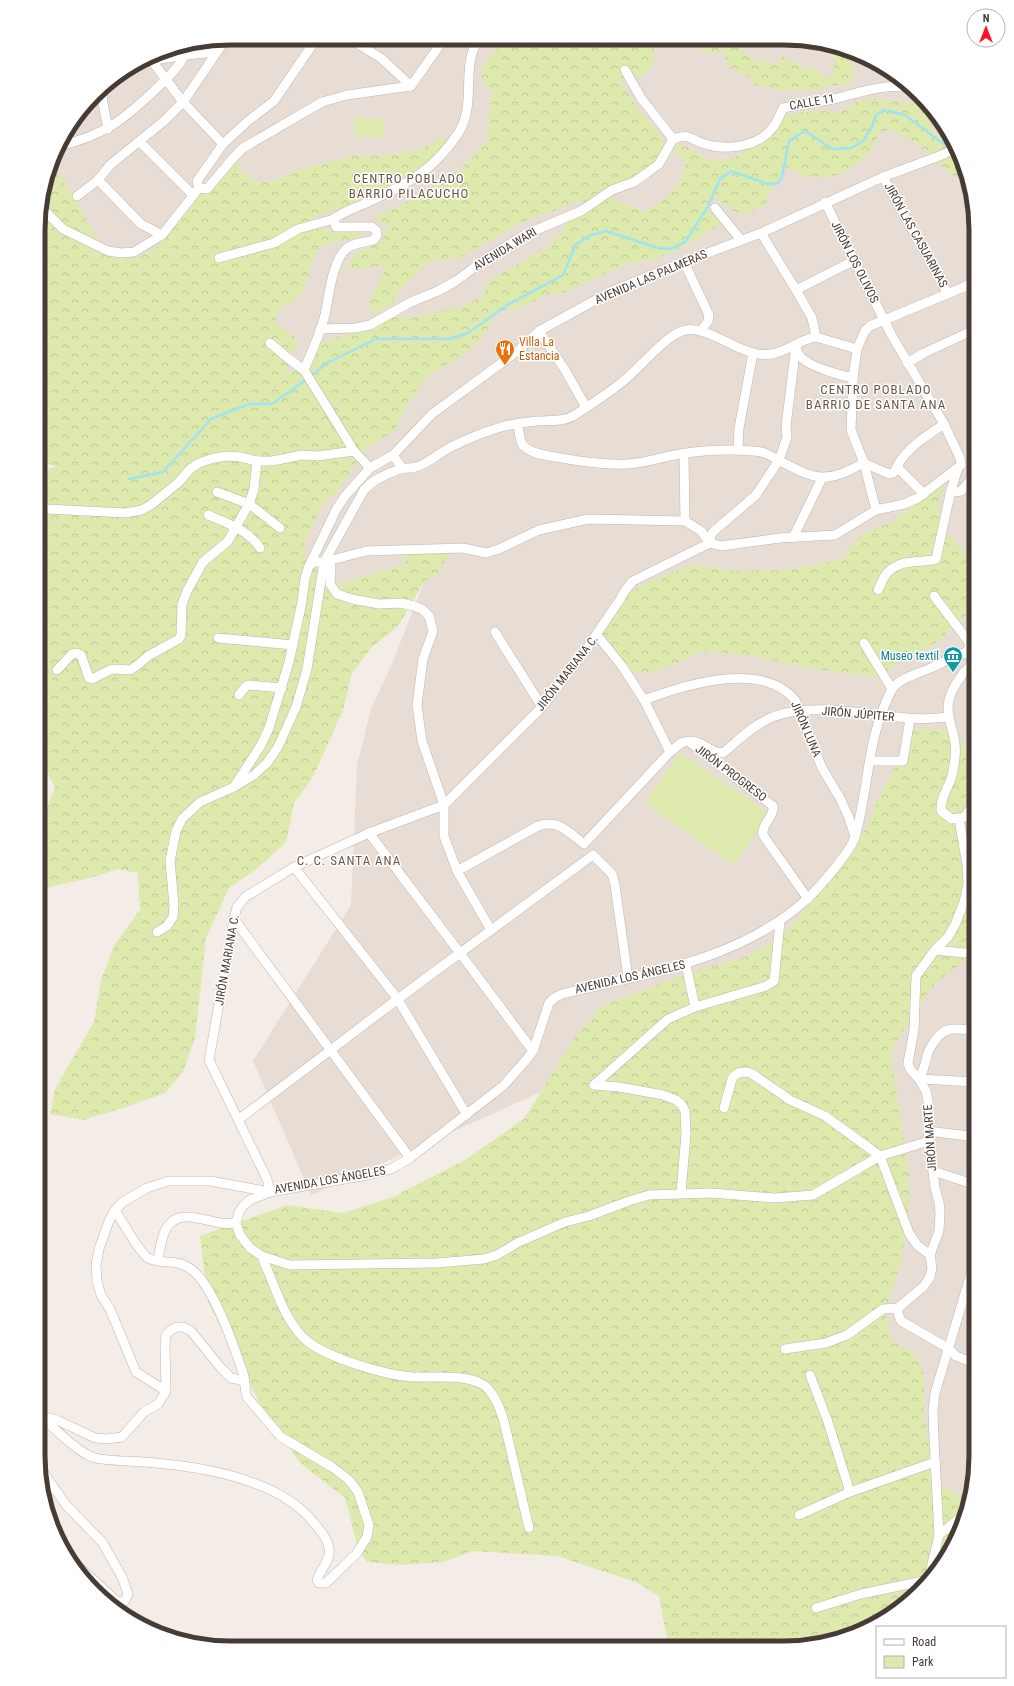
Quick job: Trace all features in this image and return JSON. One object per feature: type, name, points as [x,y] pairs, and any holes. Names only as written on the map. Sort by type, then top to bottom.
[{"type":"street","points":[[77,196],[98,180],[110,165],[140,142],[183,102],[222,45]]},
{"type":"street","points":[[46,212],[63,228],[108,251],[121,253],[134,252],[162,235],[196,191],[197,182],[223,144],[248,121],[274,101],[312,45]]},
{"type":"street","points":[[360,45],[381,58],[411,86]]},
{"type":"street","points":[[140,142],[196,191],[207,190],[243,148],[322,102],[347,95],[411,86],[440,45]]},
{"type":"street","points":[[219,258],[274,243],[298,229],[334,219],[404,185],[423,173],[442,156],[459,131],[466,115],[469,104],[470,60],[475,45]]},
{"type":"street","points":[[161,59],[217,52]]},
{"type":"street","points":[[66,144],[80,141],[108,129],[130,114],[181,63],[185,55]]},
{"type":"street","points":[[150,63],[183,102],[223,144]]},
{"type":"street","points":[[625,70],[641,98],[673,139]]},
{"type":"street","name":"CALLE 11","points":[[673,139],[688,136],[704,144],[724,148],[741,145],[766,134],[774,127],[783,108],[838,98],[860,91],[893,86],[901,87]]},
{"type":"street","points":[[103,96],[108,129]]},
{"type":"street","name":"AVENIDA WARI","points":[[320,329],[356,328],[370,325],[411,302],[438,291],[456,281],[487,258],[524,235],[581,211],[612,190],[634,182],[648,173],[659,164],[673,139]]},
{"type":"street","name":"AVENIDA LAS PALMERAS","points":[[234,787],[261,745],[269,728],[282,688],[302,602],[305,578],[309,566],[336,510],[345,496],[370,468],[394,455],[432,414],[519,350],[539,331],[612,291],[741,240],[761,234],[825,202],[951,150]]},
{"type":"street","name":"JIRÓN LAS CASUARINAS","points":[[883,177],[948,294]]},
{"type":"street","points":[[98,180],[141,224],[162,235]]},
{"type":"street","name":"JIRÓN LOS OLIVOS","points":[[825,202],[885,321]]},
{"type":"street","points":[[715,208],[741,240]]},
{"type":"street","points":[[304,370],[315,346],[334,270],[339,259],[347,248],[374,240],[377,235],[376,230],[372,227],[336,227],[334,219]]},
{"type":"street","points":[[761,234],[812,318],[816,337]]},
{"type":"street","points":[[796,290],[855,260]]},
{"type":"street","points":[[684,262],[709,315],[708,321],[701,331]]},
{"type":"street","points":[[876,510],[864,463],[851,430],[853,378],[857,349],[865,331],[870,326],[969,285]]},
{"type":"street","points":[[878,590],[887,573],[900,564],[936,559],[951,490],[958,468],[961,465],[960,458],[944,424],[907,363],[885,321]]},
{"type":"street","points":[[157,932],[167,926],[173,917],[174,904],[170,861],[176,831],[182,819],[200,802],[234,787],[254,775],[267,763],[278,747],[296,707],[307,669],[324,562],[364,490],[370,483],[377,478],[402,468],[413,468],[449,448],[473,437],[502,427],[518,423],[561,420],[574,416],[610,392],[682,330],[691,329],[701,331],[753,353],[771,355],[816,337],[857,349]]},
{"type":"street","points":[[539,331],[565,370],[586,407]]},
{"type":"street","points":[[907,363],[924,353],[969,332]]},
{"type":"street","points":[[270,343],[304,370],[354,451],[370,468]]},
{"type":"street","points":[[796,345],[800,357],[808,362],[833,373],[853,378]]},
{"type":"street","points":[[710,543],[711,535],[756,495],[779,460],[787,437],[786,426],[796,345]]},
{"type":"street","points":[[738,450],[739,428],[753,353]]},
{"type":"street","points":[[518,423],[522,444],[526,448],[540,454],[601,465],[655,461],[696,452],[738,450],[764,452],[800,471],[822,478],[839,476],[864,463]]},
{"type":"street","points":[[864,463],[889,474],[893,473],[898,468],[900,460],[920,441],[944,424]]},
{"type":"street","points":[[45,509],[125,512],[142,510],[152,504],[179,482],[190,469],[199,463],[228,456],[257,461],[272,461],[302,455],[318,456],[354,451]]},
{"type":"street","points":[[684,454],[685,521]]},
{"type":"street","points":[[394,455],[402,468]]},
{"type":"street","points":[[57,670],[72,654],[76,653],[81,655],[89,678],[92,679],[112,669],[130,670],[148,656],[179,640],[181,635],[182,604],[187,591],[203,562],[228,541],[249,504],[254,489],[257,461]]},
{"type":"street","points":[[898,468],[924,494]]},
{"type":"street","points":[[309,566],[314,562],[324,562],[366,551],[463,548],[486,553],[499,549],[539,530],[588,519],[685,521],[701,532],[710,543],[721,546],[780,538],[835,535],[876,510],[904,504],[918,498],[958,468]]},
{"type":"street","points":[[793,538],[822,478]]},
{"type":"street","points":[[951,490],[954,492],[961,491],[969,482]]},
{"type":"street","points":[[217,492],[249,504],[280,528]]},
{"type":"street","points":[[208,515],[235,527],[250,536],[260,548]]},
{"type":"street","name":"JIRÓN MARIANA C.","points":[[239,1119],[209,1060],[234,919],[237,907],[245,897],[294,867],[369,833],[444,805],[542,707],[596,635],[632,581],[710,543]]},
{"type":"street","points":[[324,562],[328,563],[331,567],[330,584],[336,594],[352,599],[379,604],[401,604],[414,606],[422,609],[429,616],[433,631],[423,659],[417,706],[422,741],[444,805],[444,836],[457,871],[491,930]]},
{"type":"street","points":[[934,596],[968,642],[969,648],[966,653],[969,656]]},
{"type":"street","points":[[495,632],[542,707]]},
{"type":"street","points":[[596,635],[622,666],[644,700],[670,752]]},
{"type":"street","points":[[218,638],[292,645]]},
{"type":"street","points":[[864,643],[892,689]]},
{"type":"street","name":"AVENIDA LOS ÁNGELES","points":[[239,1119],[267,1179],[270,1192],[368,1176],[391,1169],[410,1158],[466,1115],[502,1086],[528,1060],[533,1051],[549,1004],[554,998],[562,994],[686,965],[730,948],[780,922],[808,899],[826,879],[855,839],[880,715],[892,689],[906,678],[966,653]]},
{"type":"street","points":[[969,666],[954,686],[949,700],[948,717],[955,742],[956,756],[951,779],[942,800],[941,811],[952,819],[959,819],[965,817],[969,811]]},
{"type":"street","name":"JIRÓN LUNA","points":[[644,700],[677,688],[708,681],[737,678],[759,681],[778,686],[790,693],[795,700],[822,768],[840,798],[849,818],[855,839]]},
{"type":"street","points":[[239,695],[246,686],[249,685],[282,688]]},
{"type":"street","name":"JIRÓN JÚPITER","points":[[688,741],[697,742],[717,753],[723,752],[760,723],[775,716],[799,710],[838,710],[910,719],[948,717]]},
{"type":"street","points":[[870,761],[903,761],[910,719]]},
{"type":"street","name":"JIRÓN PROGRESO","points":[[584,844],[670,752],[681,743],[688,741],[773,806],[774,810],[762,830],[763,835],[808,899]]},
{"type":"street","name":"JIRÓN MARTE","points":[[898,1308],[924,1286],[930,1277],[932,1268],[930,1255],[939,1230],[939,1202],[934,1188],[928,1131],[928,1101],[926,1091],[919,1079],[910,1069],[908,1063],[914,1030],[915,982],[919,970],[948,937],[956,924],[964,902],[968,884],[967,865],[959,819]]},
{"type":"street","points":[[457,871],[538,826],[548,822],[559,825],[584,844],[612,874],[615,885],[628,978]]},
{"type":"street","points":[[369,833],[533,1051]]},
{"type":"street","points":[[239,1119],[332,1050],[398,998],[593,855]]},
{"type":"street","points":[[294,867],[398,998],[466,1115]]},
{"type":"street","points":[[234,919],[332,1050],[410,1158]]},
{"type":"street","points":[[681,1193],[686,1134],[685,1111],[682,1106],[676,1100],[663,1095],[619,1087],[594,1085],[668,1019],[695,1007],[766,986],[774,981],[776,974],[780,922]]},
{"type":"street","points":[[935,950],[969,953]]},
{"type":"street","points":[[686,965],[695,1007]]},
{"type":"street","points":[[969,1030],[954,1029],[946,1030],[941,1033],[928,1051],[923,1072],[919,1079],[969,1082]]},
{"type":"street","points":[[724,1108],[730,1084],[734,1075],[745,1071],[751,1073],[790,1100],[825,1116],[880,1156],[910,1233],[917,1244],[930,1255]]},
{"type":"street","points":[[928,1131],[969,1136]]},
{"type":"street","points":[[270,1192],[250,1200],[243,1206],[239,1212],[236,1223],[240,1235],[250,1248],[262,1256],[290,1265],[437,1263],[484,1259],[497,1255],[517,1243],[565,1222],[588,1216],[649,1195],[711,1193],[775,1198],[813,1195],[880,1156],[929,1141]]},
{"type":"street","points":[[933,1171],[969,1182]]},
{"type":"street","points":[[166,1391],[136,1372],[110,1309],[101,1295],[97,1281],[96,1265],[99,1249],[109,1221],[115,1210],[123,1202],[147,1188],[168,1181],[210,1181],[270,1192]]},
{"type":"street","points":[[45,1419],[76,1447],[93,1457],[152,1462],[207,1470],[266,1487],[287,1498],[307,1513],[327,1540],[329,1555],[317,1580],[319,1583],[326,1583],[357,1553],[367,1537],[369,1525],[358,1492],[349,1480],[332,1467],[281,1437],[247,1397],[244,1375],[214,1298],[193,1270],[186,1265],[148,1258],[142,1252],[115,1210]]},
{"type":"street","points":[[158,1260],[165,1231],[168,1225],[179,1218],[189,1216],[200,1217],[223,1224],[236,1223]]},
{"type":"street","points":[[262,1256],[276,1293],[295,1328],[308,1341],[329,1353],[370,1369],[394,1375],[470,1379],[484,1384],[490,1391],[501,1413],[530,1528]]},
{"type":"street","points":[[931,1569],[939,1535],[933,1410],[948,1348],[969,1280]]},
{"type":"street","points":[[785,1349],[826,1343],[847,1335],[882,1309],[898,1308],[901,1321],[948,1348],[956,1356],[969,1361]]},
{"type":"street","points":[[45,1416],[57,1420],[95,1438],[107,1439],[122,1437],[144,1412],[158,1404],[166,1391],[166,1335],[170,1330],[178,1327],[183,1327],[191,1331],[231,1378],[241,1380],[245,1384]]},
{"type":"street","points":[[810,1375],[828,1422],[850,1492]]},
{"type":"street","points":[[799,1515],[850,1492],[935,1462]]},
{"type":"street","points":[[47,1478],[66,1505],[102,1542],[122,1577],[128,1594],[127,1599],[124,1602],[118,1602],[90,1577]]},
{"type":"street","points":[[939,1535],[958,1520]]},
{"type":"street","points":[[816,1608],[861,1594],[920,1582]]},
{"type":"shaded area","points":[[218,45],[796,45],[832,51],[855,59],[877,70],[897,83],[915,99],[938,127],[950,148],[959,170],[963,182],[969,218],[969,1468],[963,1504],[955,1527],[944,1549],[931,1569],[915,1587],[887,1610],[855,1627],[832,1635],[796,1641],[782,1641],[665,1151],[541,1092],[311,1195],[253,1061],[351,905],[357,766],[371,708],[392,664],[424,582],[436,576],[404,554],[406,564],[338,584],[300,663],[151,423],[54,172],[64,148],[76,127],[99,99],[127,76],[159,59],[182,51]]},
{"type":"green space","points":[[502,45],[653,45],[655,54],[651,68],[643,75],[636,77],[624,77],[620,82],[640,111],[663,139],[666,148],[658,161],[635,177],[600,192],[597,197],[588,202],[574,201],[563,208],[534,217],[518,224],[460,258],[435,260],[424,266],[400,290],[390,306],[375,313],[369,308],[370,298],[386,269],[382,266],[346,269],[358,251],[381,243],[388,226],[374,218],[381,212],[396,208],[453,176],[476,154],[488,139],[488,118],[492,90],[482,80],[482,73],[486,61]]},
{"type":"green space","points":[[691,45],[737,45],[744,53],[758,62],[767,59],[769,64],[776,64],[783,56],[801,67],[819,71],[823,79],[832,76],[834,52],[853,58],[851,60],[854,78],[848,85],[830,85],[822,89],[810,91],[776,90],[770,87],[757,86],[745,74],[741,74],[729,67],[725,59],[726,51],[707,53]]},
{"type":"green space","points":[[880,99],[915,104],[922,108],[935,132],[948,145],[963,181],[952,175],[918,145],[890,129],[880,133],[875,144],[867,154],[844,172],[817,178],[787,168],[775,183],[764,205],[753,211],[742,215],[730,209],[718,199],[709,200],[705,209],[719,220],[718,226],[681,248],[669,252],[659,259],[628,263],[563,293],[548,294],[521,308],[503,310],[495,315],[480,341],[459,357],[426,377],[404,411],[395,431],[367,448],[338,489],[321,507],[304,545],[305,558],[313,568],[338,584],[406,564],[404,554],[431,552],[449,555],[436,576],[424,582],[398,626],[372,647],[352,673],[343,710],[313,777],[294,803],[286,842],[258,868],[229,888],[206,938],[195,1038],[183,1072],[165,1093],[126,1107],[83,1120],[50,1114],[55,1089],[94,1022],[101,980],[115,944],[140,910],[138,873],[118,869],[90,878],[49,887],[45,890],[45,813],[55,787],[45,769],[45,470],[57,466],[45,463],[45,218],[51,182],[55,169],[80,208],[91,229],[116,258],[132,258],[144,255],[154,249],[161,242],[188,201],[208,188],[236,155],[239,169],[257,183],[277,179],[296,171],[357,155],[381,156],[422,149],[434,143],[442,136],[445,141],[436,154],[411,177],[342,208],[315,215],[317,224],[321,228],[331,232],[359,232],[361,235],[357,238],[324,245],[318,250],[314,256],[307,282],[301,294],[283,306],[277,313],[277,325],[294,336],[298,343],[291,355],[285,376],[306,362],[313,347],[330,339],[371,328],[387,318],[416,317],[464,307],[484,295],[487,282],[546,248],[563,231],[569,218],[600,196],[615,200],[644,212],[667,197],[679,183],[686,163],[668,145],[675,142],[709,160],[729,159],[743,153],[785,115],[821,110],[831,113],[847,109],[857,101]]},
{"type":"green space","points":[[384,118],[384,137],[355,137],[354,119]]},
{"type":"green space","points":[[944,484],[939,504],[941,528],[954,540],[969,558],[969,617],[957,619],[939,641],[909,657],[877,677],[813,669],[748,655],[702,651],[668,668],[640,674],[621,665],[599,640],[610,612],[638,587],[693,564],[735,571],[788,570],[842,559],[859,537],[876,527],[893,523],[919,499]]},
{"type":"green space","points":[[908,728],[947,730],[966,746],[969,744],[969,958],[935,983],[899,1037],[891,1053],[909,1178],[909,1218],[899,1268],[885,1314],[891,1340],[917,1356],[924,1375],[924,1412],[930,1456],[941,1484],[964,1497],[955,1527],[938,1559],[915,1587],[897,1603],[877,1616],[855,1627],[832,1635],[796,1641],[667,1641],[659,1596],[636,1582],[557,1556],[473,1551],[443,1562],[402,1565],[367,1562],[358,1548],[345,1498],[300,1463],[259,1402],[208,1302],[200,1236],[287,1205],[343,1213],[393,1197],[465,1160],[524,1119],[575,1037],[601,1007],[677,977],[746,957],[785,934],[853,850],[869,823],[879,797],[900,757]]},
{"type":"green space","points":[[680,752],[770,814],[734,865],[645,803]]},
{"type":"waterway","points":[[311,376],[327,363],[376,339],[450,339],[468,333],[507,305],[563,275],[576,244],[589,236],[606,231],[658,248],[670,249],[685,242],[707,208],[720,179],[731,171],[768,184],[778,183],[782,177],[789,141],[805,131],[832,149],[851,148],[863,141],[873,125],[876,115],[884,110],[905,115],[949,148]]},
{"type":"waterway","points":[[129,479],[163,472],[211,419],[249,404],[272,404],[307,379]]},
{"type":"place","name":"Villa La Estancia","points":[[505,366]]},
{"type":"place","name":"Museo textil","points":[[953,673]]},
{"type":"district","name":"CENTRO POBLADO BARRIO PILACUCHO","points":[[409,186]]},
{"type":"district","name":"CENTRO POBLADO BARRIO DE SANTA ANA","points":[[876,396]]},
{"type":"district","name":"C. C. SANTA ANA","points":[[349,860]]}]
